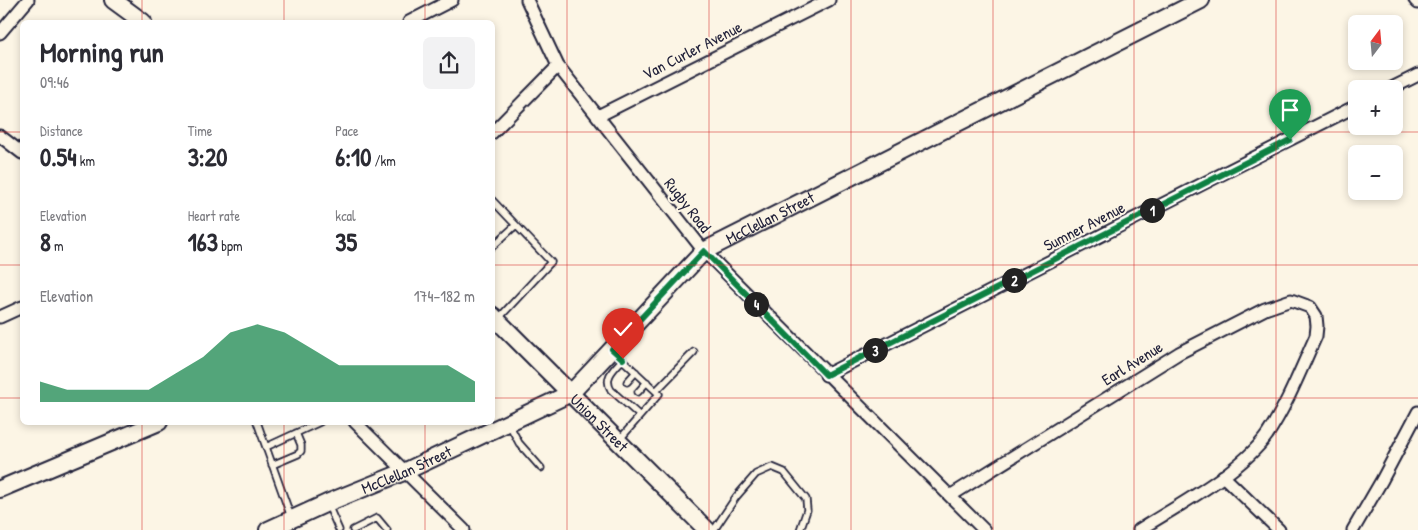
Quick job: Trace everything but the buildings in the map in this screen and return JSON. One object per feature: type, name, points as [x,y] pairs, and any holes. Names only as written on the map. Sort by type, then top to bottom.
[{"type":"street","points":[[0,33],[28,0]]},
{"type":"street","points":[[113,0],[140,20]]},
{"type":"street","points":[[414,20],[452,0]]},
{"type":"street","name":"Rugby Road","points":[[527,0],[558,66],[704,251],[826,375],[984,530]]},
{"type":"street","name":"Van Curler Avenue","points":[[598,116],[829,0]]},
{"type":"street","name":"McClellan Street","points":[[268,530],[327,503],[406,471],[571,393],[617,354],[704,251],[1201,0]]},
{"type":"street","points":[[1415,0],[1418,3]]},
{"type":"street","points":[[495,130],[558,66]]},
{"type":"street","points":[[1403,82],[1418,75]]},
{"type":"street","name":"Sumner Avenue","points":[[826,375],[1348,110]]},
{"type":"street","points":[[0,136],[20,151]]},
{"type":"street","name":"Earl Avenue","points":[[950,496],[1179,353],[1265,309],[1291,300],[1310,308],[1316,316],[1317,326],[1314,340],[1283,406],[1266,436],[1252,452],[1223,476]]},
{"type":"street","points":[[0,317],[20,308]]},
{"type":"street","name":"Union Street","points":[[495,317],[707,530]]},
{"type":"street","points":[[1353,530],[1418,412]]},
{"type":"street","points":[[0,489],[152,425]]},
{"type":"street","points":[[358,425],[464,530]]},
{"type":"street","points":[[1139,530],[1223,476],[1279,530]]},
{"type":"lane","points":[[495,203],[551,262],[495,317]]},
{"type":"lane","points":[[495,245],[516,226]]},
{"type":"lane","points":[[656,391],[694,352]]},
{"type":"lane","points":[[618,441],[640,416],[659,394],[617,354],[607,381],[611,390],[617,392],[640,416]]},
{"type":"lane","points":[[627,382],[636,372]]},
{"type":"lane","points":[[638,392],[647,382]]},
{"type":"lane","points":[[509,422],[519,444],[541,468]]},
{"type":"lane","points":[[258,425],[292,519]]},
{"type":"lane","points":[[266,447],[314,425]]},
{"type":"lane","points":[[272,465],[298,454],[301,445],[296,434]]},
{"type":"lane","points":[[714,530],[736,497],[756,474],[772,467],[784,472],[806,499],[807,510],[800,530]]},
{"type":"lane","points":[[327,503],[340,530]]},
{"type":"lane","points":[[353,530],[377,518],[386,530]]},
{"type":"route","points":[[623,359],[612,349],[704,251],[826,375],[1290,140]]}]
